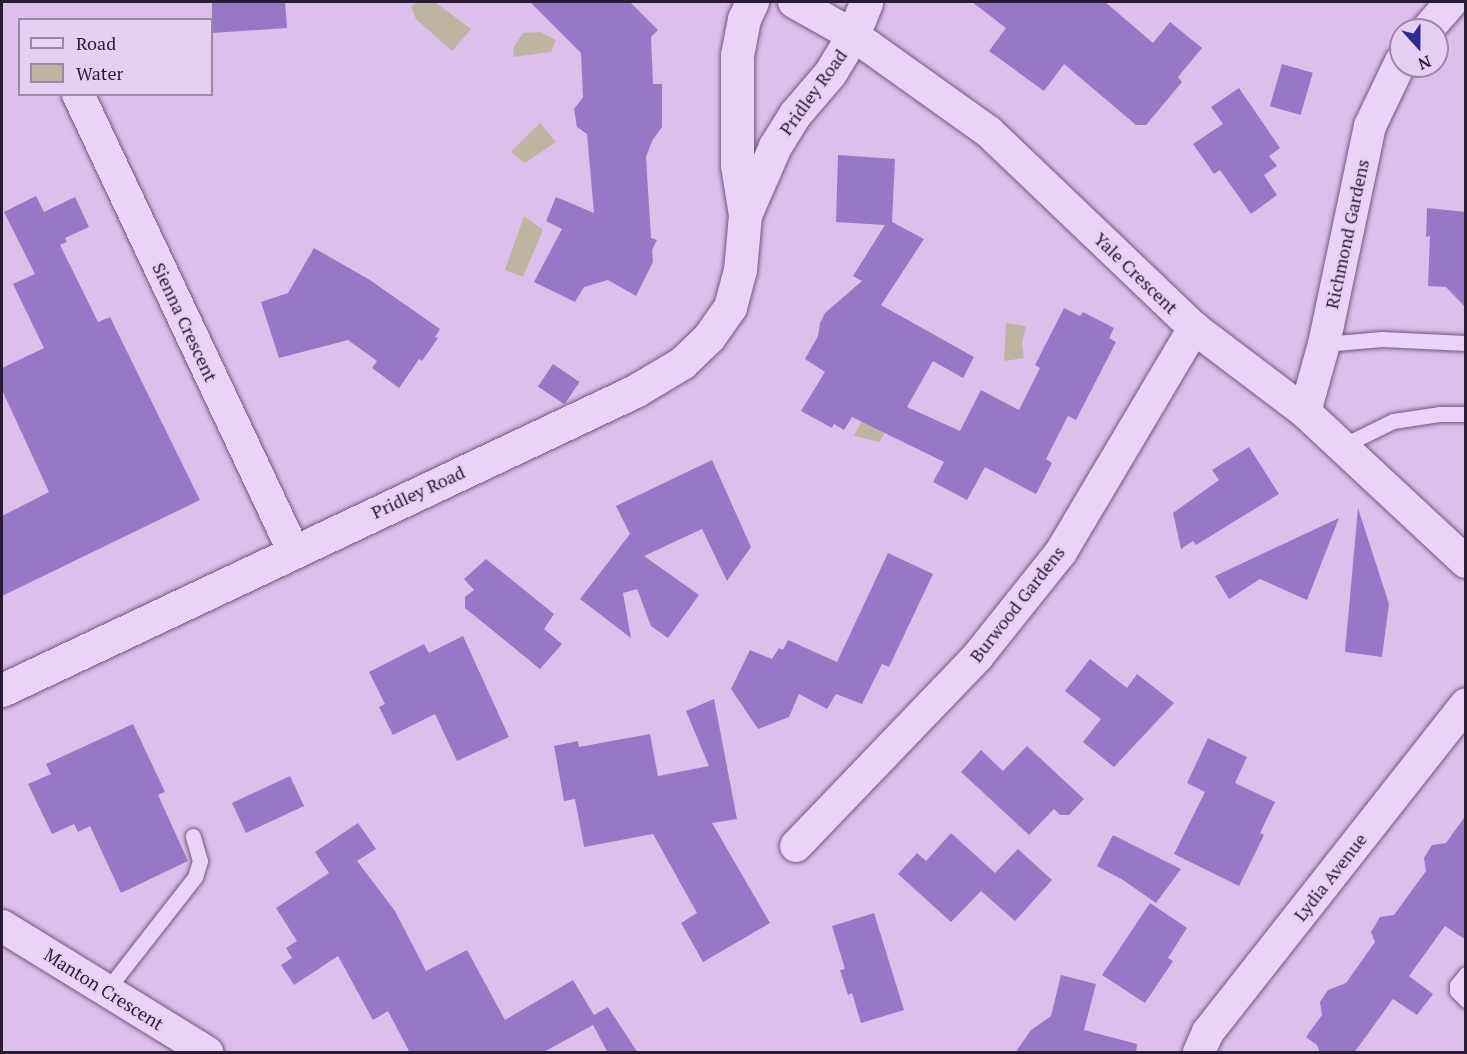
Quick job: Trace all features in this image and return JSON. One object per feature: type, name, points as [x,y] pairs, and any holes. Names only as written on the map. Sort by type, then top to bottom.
[{"type":"street","name":"Pridley Road","points":[[2,690],[293,550],[635,391],[682,363],[709,337],[730,307],[740,270],[745,215],[737,165],[737,55],[744,19],[752,2]]},
{"type":"street","name":"Yale Crescent","points":[[794,2],[853,36],[989,132],[1194,328],[1305,412],[1466,562]]},
{"type":"street","name":"Pridley Road","points":[[745,215],[780,138],[795,114],[830,73],[853,36],[866,2]]},
{"type":"street","points":[[1437,18],[1451,2]]},
{"type":"street","name":"Richmond Gardens","points":[[1305,412],[1324,344],[1370,126],[1393,78]]},
{"type":"street","name":"Sienna Crescent","points":[[79,96],[293,550]]},
{"type":"street","name":"Burwood Gardens","points":[[796,846],[978,656],[1061,552],[1194,328]]},
{"type":"street","name":"Lydia Avenue","points":[[1199,1053],[1208,1032],[1466,704]]},
{"type":"street","name":"Manton Crescent","points":[[2,926],[207,1053]]},
{"type":"lane","points":[[1324,344],[1382,339],[1466,343]]},
{"type":"lane","points":[[1342,446],[1393,421],[1440,414],[1466,414]]},
{"type":"lane","points":[[106,991],[195,877],[200,861],[193,836]]},
{"type":"lane","points":[[1466,974],[1457,985],[1457,992],[1466,1000]]},
{"type":"water","points":[[417,2],[435,2],[471,29],[452,51],[416,19],[411,6]]},
{"type":"water","points":[[540,32],[556,40],[551,52],[513,57],[514,46],[523,33]]},
{"type":"water","points":[[540,123],[556,142],[525,163],[511,152]]},
{"type":"water","points":[[524,216],[543,230],[523,277],[505,270]]},
{"type":"water","points":[[1006,323],[1026,326],[1022,344],[1024,358],[1004,361]]},
{"type":"water","points":[[874,396],[896,409],[880,442],[854,436]]},
{"type":"building","points":[[212,2],[285,2],[287,28],[213,33]]},
{"type":"building","points":[[530,2],[630,2],[658,30],[651,37],[653,84],[662,84],[662,127],[652,141],[646,157],[651,238],[657,240],[652,250],[653,262],[636,296],[608,280],[584,287],[575,302],[534,282],[562,229],[546,221],[556,197],[594,213],[587,134],[577,127],[574,109],[583,97],[581,53]]},
{"type":"building","points":[[972,2],[1105,2],[1153,43],[1170,22],[1202,48],[1178,77],[1182,82],[1146,125],[1136,125],[1064,64],[1044,91],[989,51],[1006,28]]},
{"type":"building","points":[[1282,64],[1313,73],[1301,115],[1270,106]]},
{"type":"building","points":[[1239,88],[1280,148],[1269,156],[1277,166],[1264,175],[1277,195],[1251,214],[1220,170],[1214,174],[1193,144],[1223,124],[1211,107]]},
{"type":"building","points":[[838,155],[895,159],[892,222],[924,239],[881,305],[974,357],[963,378],[933,361],[907,407],[960,431],[981,390],[1019,410],[1040,368],[1035,365],[1064,308],[1080,316],[1083,312],[1114,328],[1109,338],[1116,342],[1076,420],[1068,416],[1046,459],[1052,463],[1036,494],[985,467],[967,500],[933,482],[944,462],[852,417],[844,430],[834,424],[832,428],[801,411],[825,372],[805,359],[818,336],[820,323],[825,313],[862,281],[853,276],[885,225],[836,222]]},
{"type":"building","points":[[36,196],[44,212],[75,197],[89,227],[65,238],[67,242],[60,245],[98,322],[110,317],[200,500],[2,596],[2,516],[49,492],[2,390],[2,368],[44,348],[13,284],[35,274],[4,212]]},
{"type":"building","points":[[1427,208],[1466,212],[1466,308],[1446,287],[1428,286],[1430,236],[1426,237]]},
{"type":"building","points":[[314,248],[370,280],[440,329],[435,337],[438,338],[422,361],[419,359],[399,388],[372,368],[377,361],[348,340],[279,358],[261,302],[288,293]]},
{"type":"building","points":[[553,364],[580,382],[564,404],[538,386]]},
{"type":"building","points":[[1249,447],[1279,494],[1196,545],[1193,541],[1181,549],[1173,513],[1219,480],[1212,470]]},
{"type":"building","points":[[712,460],[751,547],[727,581],[702,529],[644,556],[699,595],[668,638],[651,626],[637,589],[623,593],[631,638],[580,599],[630,534],[616,506]]},
{"type":"building","points":[[1358,508],[1389,604],[1382,657],[1345,652]]},
{"type":"building","points":[[1339,518],[1307,600],[1260,579],[1229,599],[1215,576]]},
{"type":"building","points":[[888,553],[933,574],[889,667],[882,664],[862,704],[836,694],[827,709],[799,694],[789,717],[758,729],[731,689],[750,650],[772,659],[779,648],[783,650],[788,640],[837,662]]},
{"type":"building","points":[[486,559],[554,614],[544,629],[562,644],[540,669],[465,608],[465,597],[474,590],[464,579]]},
{"type":"building","points":[[463,636],[509,737],[457,761],[435,714],[393,735],[379,707],[385,704],[369,672],[424,644],[429,653]]},
{"type":"building","points":[[1090,659],[1127,688],[1137,674],[1174,703],[1114,767],[1083,742],[1101,719],[1065,691]]},
{"type":"building","points":[[714,699],[737,819],[712,823],[770,923],[703,962],[681,923],[697,913],[653,834],[584,847],[575,799],[564,801],[554,746],[578,741],[579,747],[650,734],[658,776],[709,766],[686,711]]},
{"type":"building","points":[[133,724],[165,792],[158,795],[188,861],[121,893],[90,826],[78,832],[74,824],[52,834],[28,784],[51,774],[46,764]]},
{"type":"building","points":[[1208,738],[1247,757],[1235,783],[1275,802],[1260,833],[1264,835],[1239,886],[1174,854],[1205,792],[1187,783]]},
{"type":"building","points":[[1027,746],[1084,799],[1069,815],[1060,815],[1054,809],[1029,835],[961,772],[981,750],[1003,771]]},
{"type":"building","points":[[290,776],[304,806],[246,833],[232,803]]},
{"type":"building","points":[[1466,815],[1466,940],[1445,926],[1409,976],[1433,994],[1417,1015],[1393,999],[1354,1053],[1320,1053],[1317,1045],[1306,1037],[1322,1015],[1320,1002],[1328,990],[1346,983],[1375,942],[1371,932],[1380,917],[1394,915],[1426,871],[1424,858],[1432,845],[1446,843]]},
{"type":"building","points":[[358,823],[376,849],[357,861],[395,911],[426,971],[467,950],[505,1020],[573,980],[594,1015],[608,1007],[638,1053],[608,1053],[593,1025],[542,1053],[410,1053],[388,1011],[373,1020],[338,956],[294,985],[281,965],[292,958],[286,948],[297,941],[276,908],[329,873],[315,852]]},
{"type":"building","points":[[951,833],[995,873],[1018,849],[1052,880],[1015,921],[981,891],[951,922],[898,874],[917,853],[926,861]]},
{"type":"building","points":[[1113,835],[1181,869],[1156,903],[1123,880],[1097,866]]},
{"type":"building","points":[[1150,903],[1187,928],[1168,958],[1173,961],[1145,1003],[1102,975]]},
{"type":"building","points":[[874,913],[904,1010],[861,1023],[852,993],[848,995],[840,970],[845,969],[832,926]]},
{"type":"building","points":[[1061,975],[1096,984],[1084,1030],[1137,1044],[1136,1053],[1015,1053],[1031,1030],[1051,1016]]}]
